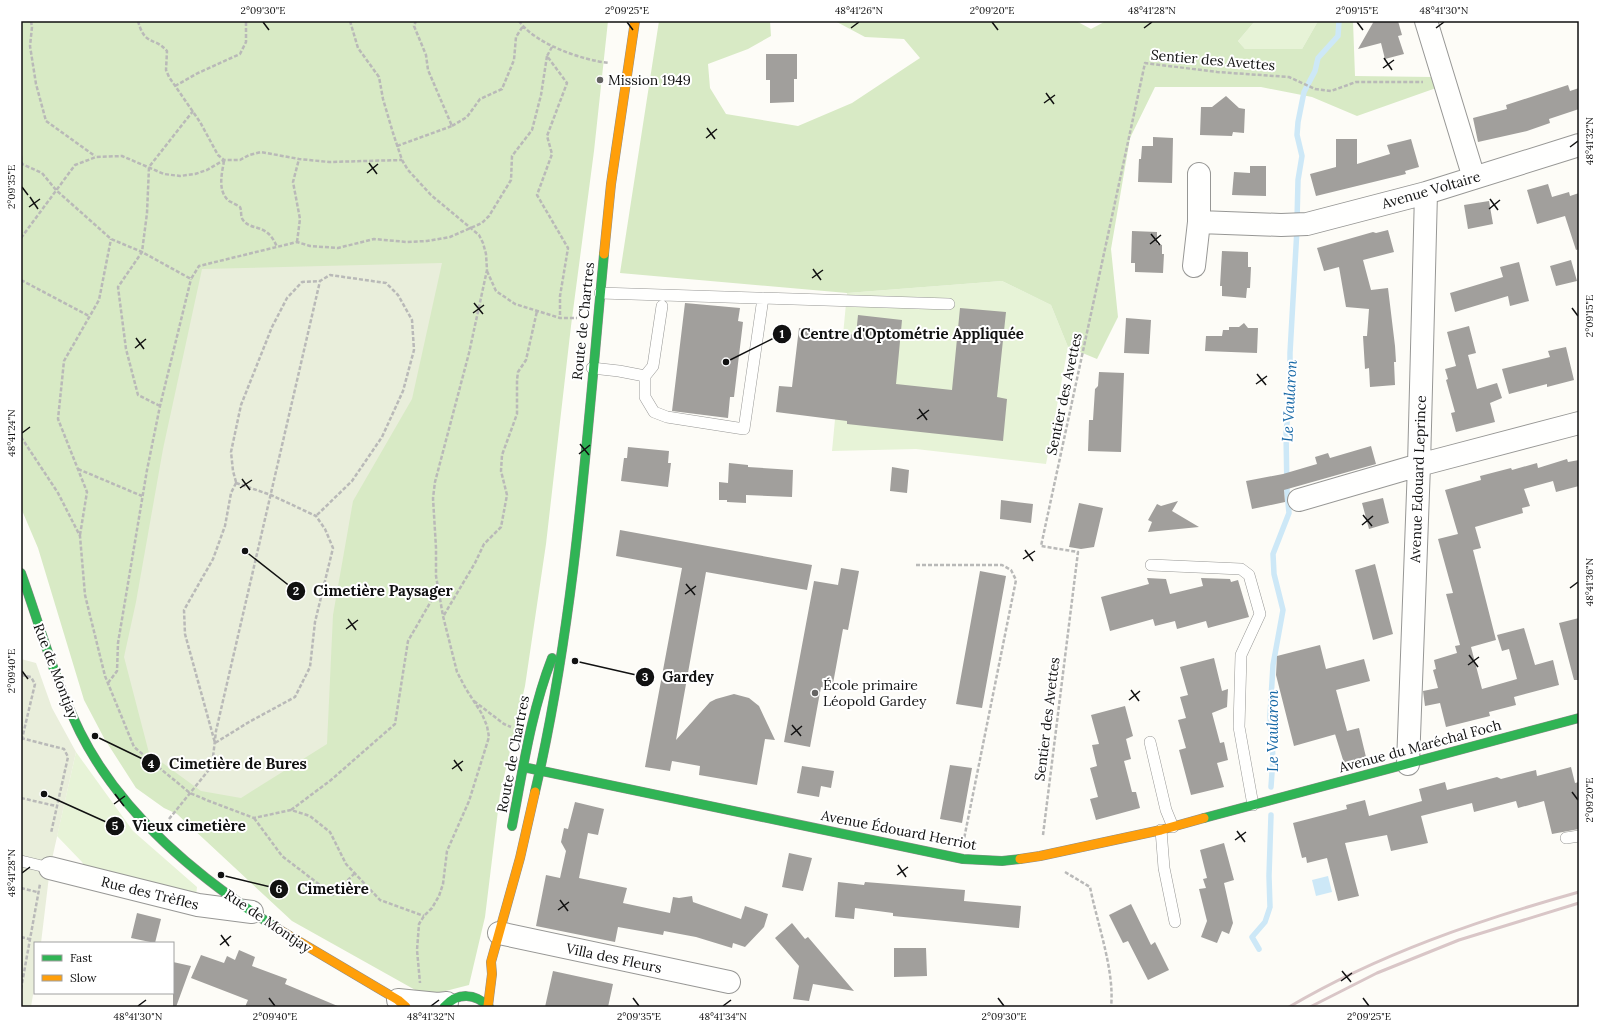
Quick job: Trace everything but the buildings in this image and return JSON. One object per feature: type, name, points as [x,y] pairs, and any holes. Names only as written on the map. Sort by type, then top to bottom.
[{"type":"street","name":"Route de Chartres","points":[[488,1007],[492,974],[491,962],[520,858],[540,771],[560,669],[573,575],[611,184],[635,21]]},
{"type":"street","points":[[1426,21],[1474,178]]},
{"type":"street","name":"Avenue Voltaire","points":[[1199,222],[1281,225],[1307,224],[1426,193],[1579,145]]},
{"type":"street","points":[[1194,266],[1199,222],[1199,174]]},
{"type":"street","name":"Avenue Edouard Leprince","points":[[1408,764],[1419,466],[1426,193]]},
{"type":"street","points":[[1299,500],[1579,423]]},
{"type":"street","name":"Rue de Montjay","points":[[21,573],[54,673],[80,734],[95,760],[114,786],[136,813],[156,834],[192,866],[252,912],[284,934],[407,1003],[438,1004],[456,998]]},
{"type":"street","name":"Route de Chartres","points":[[511,833],[523,767],[541,686],[565,625]]},
{"type":"street","name":"Avenue du Maréchal Foch","points":[[1269,801],[1579,718]]},
{"type":"street","name":"Avenue Édouard Herriot","points":[[523,767],[964,859],[1002,861],[1040,856],[1161,830],[1269,801]]},
{"type":"street","name":"Route de Chartres","points":[[509,863],[509,894]]},
{"type":"street","name":"Rue des Trèfles","points":[[48,868],[198,905],[252,912]]},
{"type":"street","name":"Villa des Fleurs","points":[[499,933],[729,982]]},
{"type":"street","name":"Route de Chartres","points":[[483,970],[491,962]]},
{"type":"street","points":[[456,998],[477,997],[488,1007]]},
{"type":"lane","points":[[600,294],[949,304]]},
{"type":"lane","points":[[662,306],[653,366],[645,376],[645,397],[654,412],[667,417],[744,429],[763,298]]},
{"type":"lane","points":[[592,368],[645,376]]},
{"type":"lane","points":[[1151,564],[1241,569],[1249,575],[1260,614],[1241,655],[1239,727],[1253,805]]},
{"type":"lane","points":[[1150,742],[1166,810],[1173,827]]},
{"type":"lane","points":[[1161,830],[1164,868],[1175,922]]},
{"type":"lane","points":[[1566,838],[1579,836]]},
{"type":"lane","points":[[21,861],[48,868]]},
{"type":"path","points":[[31,21],[32,27],[30,46],[36,84],[46,121],[96,157]]},
{"type":"path","points":[[138,21],[140,29],[147,40],[157,44],[167,51],[166,70],[175,86],[193,111],[214,150],[218,156],[224,160]]},
{"type":"path","points":[[175,86],[198,73],[240,54],[246,42],[246,21]]},
{"type":"path","points":[[350,21],[358,48],[380,77],[383,99],[402,160],[417,181],[454,215],[479,235],[486,254],[487,270],[469,353],[435,482],[433,498],[436,576],[443,616],[457,672],[472,700],[482,714],[487,726],[489,738],[469,801],[447,851],[443,884],[439,896],[420,924],[417,950],[421,990],[407,1003]]},
{"type":"path","points":[[416,21],[414,26],[426,55],[428,70],[452,126]]},
{"type":"path","points":[[519,21],[523,26],[552,47],[600,62],[616,63]]},
{"type":"path","points":[[397,146],[452,126],[467,117],[480,99],[502,89],[514,60],[516,37],[523,26]]},
{"type":"path","points":[[108,683],[117,671],[118,643],[142,496],[160,406],[190,279],[199,266],[297,242],[310,246],[338,248],[374,238],[407,242],[427,241],[450,237],[482,223],[489,216],[511,180],[512,156],[532,130],[541,95],[546,56],[552,47]]},
{"type":"path","points":[[546,56],[567,82],[547,136],[552,154],[537,196],[568,248],[560,296],[560,318]]},
{"type":"path","name":"Sentier des Avettes","points":[[1040,856],[1078,552],[1041,546],[1144,63],[1217,72],[1289,77],[1315,89],[1331,91],[1356,82],[1445,83]]},
{"type":"path","points":[[160,406],[138,395],[126,349],[118,287],[142,252],[147,213],[149,167],[193,111]]},
{"type":"path","points":[[21,238],[75,165],[96,157],[122,156],[164,174],[180,176],[195,174],[207,170],[224,160],[240,160],[249,155],[261,152],[299,160],[329,162],[354,160],[402,160]]},
{"type":"path","points":[[21,156],[22,164],[42,173],[56,190],[111,239],[142,252],[190,279]]},
{"type":"path","points":[[224,160],[221,181],[225,195],[229,200],[240,207],[243,219],[247,223],[262,228],[268,232],[277,246]]},
{"type":"path","points":[[297,242],[300,219],[293,182],[299,160]]},
{"type":"path","points":[[111,239],[99,300],[64,361],[58,419],[87,492],[80,536],[85,595],[108,683],[134,747],[190,793],[254,818],[282,856],[333,895],[354,873]]},
{"type":"path","points":[[487,270],[496,291],[515,304],[560,318],[581,318]]},
{"type":"path","points":[[215,743],[185,634],[184,610],[213,560],[236,483],[231,452],[241,405],[272,327],[287,298],[302,282],[320,281],[330,275],[386,283],[398,295],[412,320],[414,350],[402,391],[382,437],[352,481],[316,516]]},
{"type":"path","points":[[21,280],[89,316]]},
{"type":"path","points":[[156,834],[212,766],[218,724],[320,281]]},
{"type":"path","points":[[443,616],[475,563],[484,544],[501,527],[507,495],[501,471],[501,459],[517,414],[518,372],[526,360],[538,312]]},
{"type":"path","points":[[21,437],[58,493],[80,536]]},
{"type":"path","points":[[78,468],[142,496]]},
{"type":"path","points":[[215,743],[249,722],[295,697],[310,667],[315,622],[333,548],[325,529],[316,516],[271,496],[236,483]]},
{"type":"path","points":[[916,565],[1002,565],[1011,570],[1016,580],[964,839],[964,859]]},
{"type":"path","points":[[254,818],[291,810],[331,780],[395,724],[408,641],[438,589]]},
{"type":"path","points":[[21,675],[31,678],[35,684],[21,743]]},
{"type":"path","points":[[472,700],[504,724]]},
{"type":"path","points":[[22,738],[64,749],[68,757],[51,833]]},
{"type":"path","points":[[21,798],[56,806]]},
{"type":"path","points":[[291,810],[310,816],[330,832],[346,864],[380,900],[424,916]]},
{"type":"path","points":[[21,989],[37,892],[48,868]]},
{"type":"path","points":[[1090,887],[1102,934],[1112,986],[1111,1007]]},
{"type":"path","points":[[21,888],[37,892]]},
{"type":"path","points":[[21,937],[29,939]]},
{"type":"green space","points":[[21,21],[608,21],[594,151],[571,326],[546,544],[525,686],[500,794],[485,917],[469,985],[426,996],[292,921],[177,814],[164,808],[136,788],[104,738],[84,700],[38,548],[21,508]]},
{"type":"green space","points":[[659,21],[770,21],[771,36],[748,49],[708,64],[710,88],[726,114],[798,126],[852,103],[920,58],[904,39],[865,37],[835,21],[1076,21],[1091,29],[1106,21],[1255,21],[1238,41],[1245,49],[1302,49],[1318,21],[1353,21],[1355,76],[1433,77],[1439,87],[1357,116],[1312,97],[1261,87],[1155,87],[1130,138],[1111,249],[1118,317],[1097,359],[1068,347],[1051,305],[1002,281],[847,293],[620,273]]},
{"type":"green space","points":[[1255,21],[1318,21],[1302,49],[1245,49],[1238,41]]},
{"type":"green space","points":[[442,263],[412,399],[353,501],[333,615],[327,744],[241,798],[201,791],[149,753],[124,657],[136,602],[163,449],[202,269]]},
{"type":"green space","points":[[1002,281],[1051,305],[1068,347],[1046,464],[916,449],[832,451],[847,293]]},
{"type":"green space","points":[[21,659],[36,663],[52,708],[76,752],[50,868],[41,942],[34,942],[34,989],[31,1007],[21,1007]]},
{"type":"green space","points":[[76,752],[133,831],[197,887],[196,897],[88,872],[82,862],[57,836]]},
{"type":"water","points":[[1328,876],[1332,892],[1316,896],[1312,880]]},
{"type":"waterway","name":"Le Vaularon","points":[[1297,221],[1298,180],[1302,156],[1297,135],[1304,92],[1315,71],[1318,58],[1338,36],[1339,21]]},
{"type":"waterway","name":"Le Vaularon","points":[[1271,787],[1273,758],[1270,716],[1273,665],[1283,610],[1274,574],[1273,554],[1289,513],[1287,492],[1286,432],[1290,396],[1290,353],[1297,229]]},
{"type":"waterway","name":"Le Vaularon","points":[[1259,949],[1252,937],[1265,922],[1270,907],[1269,876],[1271,815]]},
{"type":"railway","points":[[1289,1007],[1358,971],[1430,940],[1504,914],[1579,892]]},
{"type":"railway","points":[[1310,1007],[1377,973],[1459,940],[1579,903]]},
{"type":"traffic: fast","points":[[535,792],[561,658],[570,591],[586,456],[604,254]]},
{"type":"traffic: fast","points":[[21,573],[55,673],[71,713],[97,763],[141,818],[192,867],[249,910],[278,929]]},
{"type":"traffic: fast","points":[[512,826],[533,720],[538,699],[552,658]]},
{"type":"traffic: fast","points":[[1204,818],[1579,718]]},
{"type":"traffic: fast","points":[[523,767],[963,859],[1002,861],[1020,859]]},
{"type":"traffic: fast","points":[[444,1007],[449,1002],[466,996],[478,999],[489,1007]]},
{"type":"traffic: slow","points":[[604,254],[611,184],[635,21]]},
{"type":"traffic: slow","points":[[488,1006],[492,974],[491,962],[520,858],[535,792]]},
{"type":"traffic: slow","points":[[1020,859],[1161,830],[1204,818]]},
{"type":"traffic: slow","points":[[278,929],[398,1000],[406,1007]]},
{"type":"place","name":"Mission 1949","points":[[600,80]]},
{"type":"place","name":"Centre d'Optométrie Appliquée","points":[[726,362]]},
{"type":"place","name":"Cimetière Paysager","points":[[245,551]]},
{"type":"place","name":"Gardey","points":[[575,661]]},
{"type":"place","name":"École primaire Léopold Gardey","points":[[815,693]]},
{"type":"place","name":"Cimetière de Bures","points":[[95,736]]},
{"type":"place","name":"Vieux cimetière","points":[[44,794]]},
{"type":"place","name":"Cimetière","points":[[221,875]]}]
